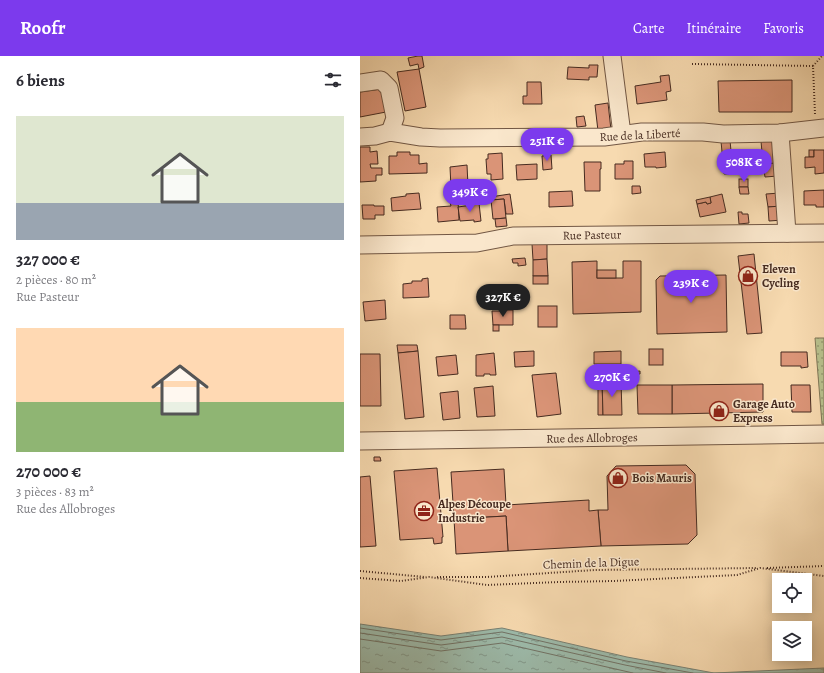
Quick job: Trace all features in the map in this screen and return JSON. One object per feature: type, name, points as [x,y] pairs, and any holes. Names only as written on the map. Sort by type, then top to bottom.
[{"type":"street","points":[[612,56],[622,134]]},
{"type":"street","points":[[360,83],[381,80],[389,88],[395,118],[390,132]]},
{"type":"street","name":"Rue de la Liberté","points":[[360,137],[375,136],[390,132],[421,137],[440,138],[604,137],[642,132],[703,132],[724,134],[780,133],[819,122]]},
{"type":"street","points":[[780,133],[786,233]]},
{"type":"street","name":"Rue Pasteur","points":[[360,245],[477,243],[513,236],[824,233]]},
{"type":"street","name":"Rue des Allobroges","points":[[360,441],[824,434]]},
{"type":"path","points":[[819,122],[813,66],[822,56]]},
{"type":"path","points":[[692,64],[813,66]]},
{"type":"path","name":"Chemin de la Digue","points":[[360,571],[429,577],[487,577],[595,570],[824,566]]},
{"type":"path","points":[[360,578],[401,581],[429,577],[487,585],[737,575],[760,568],[824,576]]},
{"type":"green space","points":[[815,338],[824,338],[824,424],[822,424]]},
{"type":"water","points":[[360,624],[441,636],[502,628],[627,657],[714,673],[360,673]]},
{"type":"water","points":[[824,668],[824,673],[714,673]]},
{"type":"building","points":[[422,56],[424,67],[419,69],[418,64],[410,66],[408,58]]},
{"type":"building","points":[[589,65],[598,65],[597,77],[589,77],[589,80],[567,79],[568,67],[589,68]]},
{"type":"building","points":[[419,69],[426,107],[405,111],[397,72]]},
{"type":"building","points":[[669,75],[671,91],[666,92],[667,100],[637,104],[635,86],[661,82],[660,76]]},
{"type":"building","points":[[792,80],[792,112],[719,112],[718,81]]},
{"type":"building","points":[[527,82],[541,82],[542,104],[523,104],[523,96],[527,96]]},
{"type":"building","points":[[381,89],[386,112],[360,117],[360,92]]},
{"type":"building","points":[[608,103],[611,130],[598,131],[595,105]]},
{"type":"building","points":[[584,116],[586,126],[577,127],[576,117]]},
{"type":"building","points":[[730,140],[733,174],[724,174],[721,141]]},
{"type":"building","points":[[761,141],[775,141],[777,163],[763,164]]},
{"type":"building","points":[[360,147],[370,147],[370,152],[377,151],[378,164],[370,164],[371,168],[382,168],[382,175],[376,175],[376,181],[360,182]]},
{"type":"building","points":[[809,150],[814,150],[814,157],[809,157]]},
{"type":"building","points":[[814,150],[824,150],[824,173],[815,174],[815,167],[805,168],[805,157],[814,157]]},
{"type":"building","points":[[397,152],[410,152],[410,155],[419,155],[419,164],[427,163],[427,173],[389,174],[389,156],[397,156]]},
{"type":"building","points":[[665,152],[666,167],[645,167],[644,154]]},
{"type":"building","points":[[732,152],[743,152],[743,163],[733,162]]},
{"type":"building","points":[[502,153],[503,179],[491,180],[491,174],[487,174],[486,159],[488,159],[488,154]]},
{"type":"building","points":[[551,155],[552,169],[543,170],[542,156]]},
{"type":"building","points":[[624,161],[633,161],[633,179],[615,179],[615,164],[624,164]]},
{"type":"building","points":[[584,162],[601,162],[600,191],[585,191]]},
{"type":"building","points":[[777,163],[778,176],[765,177],[763,164]]},
{"type":"building","points":[[537,164],[537,179],[517,180],[516,165]]},
{"type":"building","points":[[756,164],[763,164],[764,171],[757,172]]},
{"type":"building","points":[[467,165],[468,186],[451,188],[450,167]]},
{"type":"building","points":[[739,179],[748,179],[748,187],[739,187]]},
{"type":"building","points":[[632,186],[640,186],[641,193],[632,194]]},
{"type":"building","points":[[739,187],[748,187],[749,194],[740,194]]},
{"type":"building","points":[[824,190],[824,207],[804,205],[804,191]]},
{"type":"building","points":[[572,191],[573,206],[549,207],[549,192]]},
{"type":"building","points":[[419,193],[421,209],[392,211],[391,198],[406,196],[406,194]]},
{"type":"building","points":[[780,193],[781,206],[768,207],[766,194]]},
{"type":"building","points":[[510,194],[513,214],[506,214],[504,199],[491,200],[490,197]]},
{"type":"building","points":[[722,194],[726,212],[700,217],[697,204],[706,202],[707,204],[711,203],[710,197]]},
{"type":"building","points":[[710,197],[711,203],[707,204],[706,202],[697,204],[696,200]]},
{"type":"building","points":[[504,199],[506,218],[493,219],[491,200]]},
{"type":"building","points":[[458,201],[459,220],[438,222],[437,207],[451,206],[450,202]]},
{"type":"building","points":[[479,203],[481,221],[460,221],[458,207]]},
{"type":"building","points":[[362,205],[384,206],[384,215],[375,215],[375,219],[363,219]]},
{"type":"building","points":[[781,206],[783,220],[769,221],[768,207]]},
{"type":"building","points":[[738,212],[748,214],[749,223],[739,224]]},
{"type":"building","points":[[506,218],[507,226],[496,227],[495,219]]},
{"type":"building","points":[[532,244],[547,244],[547,259],[533,260]]},
{"type":"building","points":[[754,254],[762,333],[747,334],[738,256]]},
{"type":"building","points":[[525,258],[526,265],[518,266],[518,263],[513,263],[512,259]]},
{"type":"building","points":[[547,259],[548,276],[533,276],[533,260]]},
{"type":"building","points":[[597,261],[597,278],[623,278],[623,261],[641,261],[641,312],[573,314],[572,262]]},
{"type":"building","points":[[597,270],[616,270],[616,278],[597,278]]},
{"type":"building","points":[[726,275],[727,332],[657,334],[656,280],[660,276]]},
{"type":"building","points":[[533,276],[548,276],[548,284],[533,284]]},
{"type":"building","points":[[428,278],[429,297],[403,298],[403,284],[412,283],[412,281],[422,281],[422,279]]},
{"type":"building","points":[[385,300],[386,319],[365,321],[363,302]]},
{"type":"building","points":[[538,306],[557,306],[557,327],[538,327]]},
{"type":"building","points":[[513,310],[513,325],[493,325],[492,311]]},
{"type":"building","points":[[450,315],[465,315],[466,329],[450,329]]},
{"type":"building","points":[[493,325],[499,325],[499,331],[493,331]]},
{"type":"building","points":[[397,345],[417,345],[418,351],[398,353]]},
{"type":"building","points":[[649,349],[663,349],[663,365],[649,365]]},
{"type":"building","points":[[418,351],[424,417],[405,419],[398,353]]},
{"type":"building","points":[[534,351],[534,366],[515,367],[514,352]]},
{"type":"building","points":[[621,351],[621,364],[594,364],[594,352]]},
{"type":"building","points":[[781,352],[807,352],[808,367],[801,368],[801,366],[781,366]]},
{"type":"building","points":[[494,353],[496,375],[484,374],[484,376],[476,376],[476,355]]},
{"type":"building","points":[[360,354],[380,354],[381,406],[360,406]]},
{"type":"building","points":[[456,355],[458,374],[438,376],[436,357]]},
{"type":"building","points":[[640,371],[640,374],[629,374],[629,372]]},
{"type":"building","points":[[556,373],[561,414],[537,417],[532,375]]},
{"type":"building","points":[[598,380],[602,380],[603,415],[598,415]]},
{"type":"building","points":[[602,380],[621,380],[622,415],[603,415]]},
{"type":"building","points":[[763,384],[763,412],[672,414],[672,385]]},
{"type":"building","points":[[637,385],[672,385],[672,414],[638,414]]},
{"type":"building","points":[[791,385],[810,385],[811,412],[792,412]]},
{"type":"building","points":[[493,386],[495,416],[477,417],[474,388]]},
{"type":"building","points":[[458,391],[460,418],[443,420],[440,393]]},
{"type":"building","points":[[374,457],[380,457],[381,461],[374,461]]},
{"type":"building","points":[[686,465],[695,474],[697,535],[688,544],[601,546],[598,510],[608,510],[607,476],[616,466]]},
{"type":"building","points":[[437,468],[443,537],[442,543],[434,544],[433,538],[400,540],[394,471]]},
{"type":"building","points":[[504,469],[506,505],[589,500],[589,511],[598,510],[601,546],[508,551],[506,516],[454,519],[451,472]]},
{"type":"building","points":[[370,476],[376,546],[360,547],[360,477]]},
{"type":"building","points":[[506,516],[508,551],[456,554],[454,519]]},
{"type":"place","name":"Eleven Cycling","points":[[748,276]]},
{"type":"place","name":"Garage Auto Express","points":[[719,411]]},
{"type":"place","name":"Bois Mauris","points":[[618,478]]},
{"type":"place","name":"Alpes Découpe Industrie","points":[[424,511]]}]
